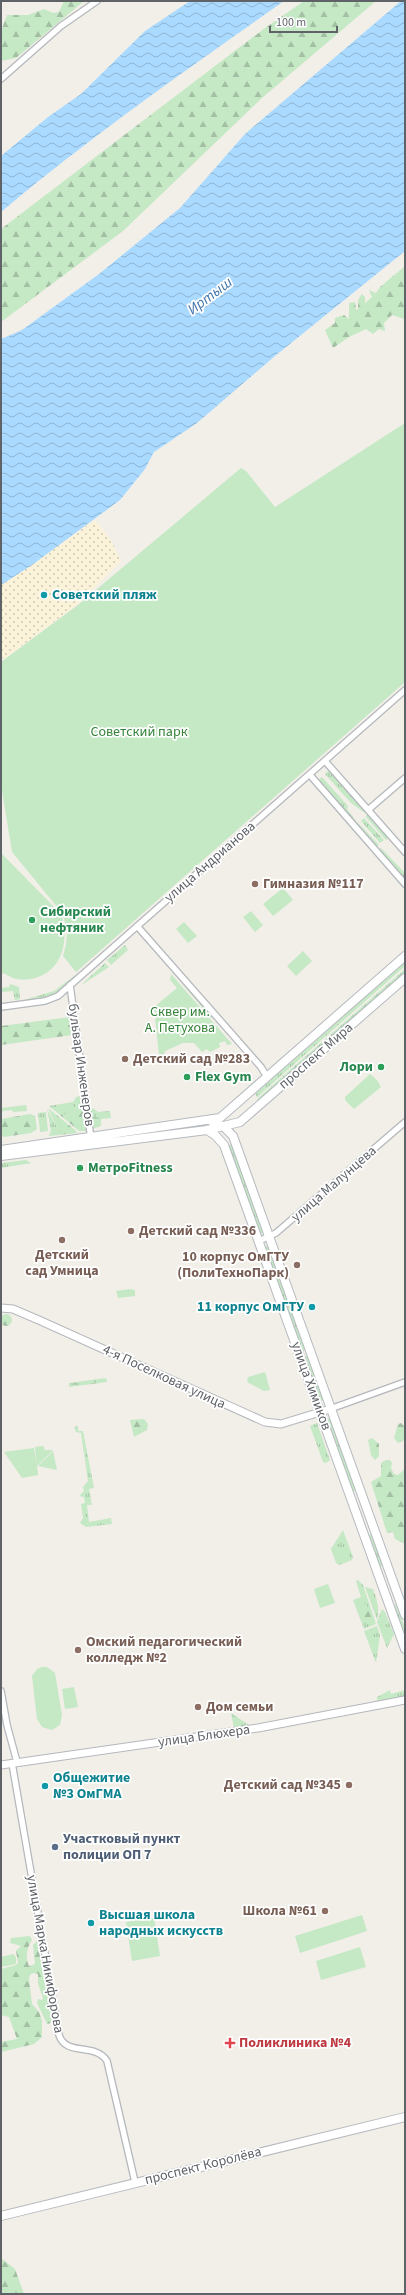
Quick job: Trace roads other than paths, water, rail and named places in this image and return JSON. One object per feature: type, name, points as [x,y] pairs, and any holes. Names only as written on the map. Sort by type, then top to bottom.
[{"type":"main road","name":"проспект Мира","points":[[1,1156],[220,1118],[230,1111],[405,956]]},
{"type":"main road","name":"проспект Мира","points":[[1,1150],[207,1130],[240,1122],[405,978]]},
{"type":"main road","name":"проспект Мира","points":[[222,1142],[224,1127],[230,1111]]},
{"type":"main road","name":"улица Химиков","points":[[209,1120],[224,1127],[233,1136],[405,1615]]},
{"type":"main road","points":[[233,1136],[240,1122]]},
{"type":"main road","points":[[207,1130],[222,1142]]},
{"type":"main road","name":"улица Химиков","points":[[222,1142],[259,1240],[405,1649]]},
{"type":"main road","points":[[300,1355],[311,1351]]},
{"type":"main road","points":[[361,1526],[371,1522]]},
{"type":"main road","points":[[386,1596],[397,1592]]},
{"type":"main road","name":"проспект Королёва","points":[[1,2216],[405,2117]]},
{"type":"street","points":[[1,79],[61,26],[97,1]]},
{"type":"street","name":"улица Андрианова","points":[[1,1007],[52,999],[70,985],[405,690]]},
{"type":"street","points":[[325,761],[405,852]]},
{"type":"street","points":[[310,775],[405,884]]},
{"type":"street","points":[[368,810],[405,778]]},
{"type":"street","points":[[137,926],[262,1067],[267,1078]]},
{"type":"street","name":"бульвар Инженеров","points":[[70,985],[91,1141]]},
{"type":"street","name":"улица Малунцева","points":[[259,1240],[276,1233],[405,1122]]},
{"type":"street","name":"4-я Поселковая улица","points":[[1,1308],[13,1309],[41,1321],[265,1422],[281,1424],[330,1409]]},
{"type":"street","points":[[330,1409],[405,1382]]},
{"type":"street","name":"улица Марка Никифорова","points":[[1,1691],[59,2035],[61,2041],[69,2047],[92,2050],[103,2056],[107,2061],[136,2182]]},
{"type":"street","name":"улица Блюхера","points":[[1,1765],[258,1728],[405,1700]]},
{"type":"water","points":[[190,1],[284,1],[105,130],[1,212],[1,156],[48,117],[81,94],[145,31]]},
{"type":"water","name":"Иртыш","points":[[401,1],[405,1],[405,251],[275,356],[197,423],[154,452],[145,469],[120,500],[32,565],[1,585],[1,339],[22,330],[99,274],[180,208],[245,134]]},
{"type":"place","name":"Советский пляж","points":[[44,595]]},
{"type":"place","name":"Гимназия №117","points":[[255,884]]},
{"type":"place","name":"Сибирский нефтяник","points":[[32,920]]},
{"type":"place","name":"Детский сад №283","points":[[125,1059]]},
{"type":"place","name":"Лори","points":[[381,1067]]},
{"type":"place","name":"Flex Gym","points":[[187,1077]]},
{"type":"place","name":"МетроFitness","points":[[80,1168]]},
{"type":"place","name":"Детский сад №336","points":[[131,1231]]},
{"type":"place","name":"Детский сад Умница","points":[[62,1240]]},
{"type":"place","name":"10 корпус ОмГТУ (ПолиТехноПарк)","points":[[297,1265]]},
{"type":"place","name":"11 корпус ОмГТУ","points":[[312,1307]]},
{"type":"place","name":"Омский педагогический колледж №2","points":[[78,1650]]},
{"type":"place","name":"Дом семьи","points":[[198,1707]]},
{"type":"place","name":"Детский сад №345","points":[[349,1785]]},
{"type":"place","name":"Общежитие №3 ОмГМА","points":[[45,1786]]},
{"type":"place","name":"Участковый пункт полиции ОП 7","points":[[55,1847]]},
{"type":"place","name":"Школа №61","points":[[325,1911]]},
{"type":"place","name":"Высшая школа народных искусств","points":[[91,1923]]},
{"type":"place","name":"Поликлиника №4","points":[[230,2043]]},
{"type":"park label","name":"Советский парк","points":[[139,732]]},
{"type":"park label","name":"Сквер им. А. Петухова","points":[[180,1020]]}]
